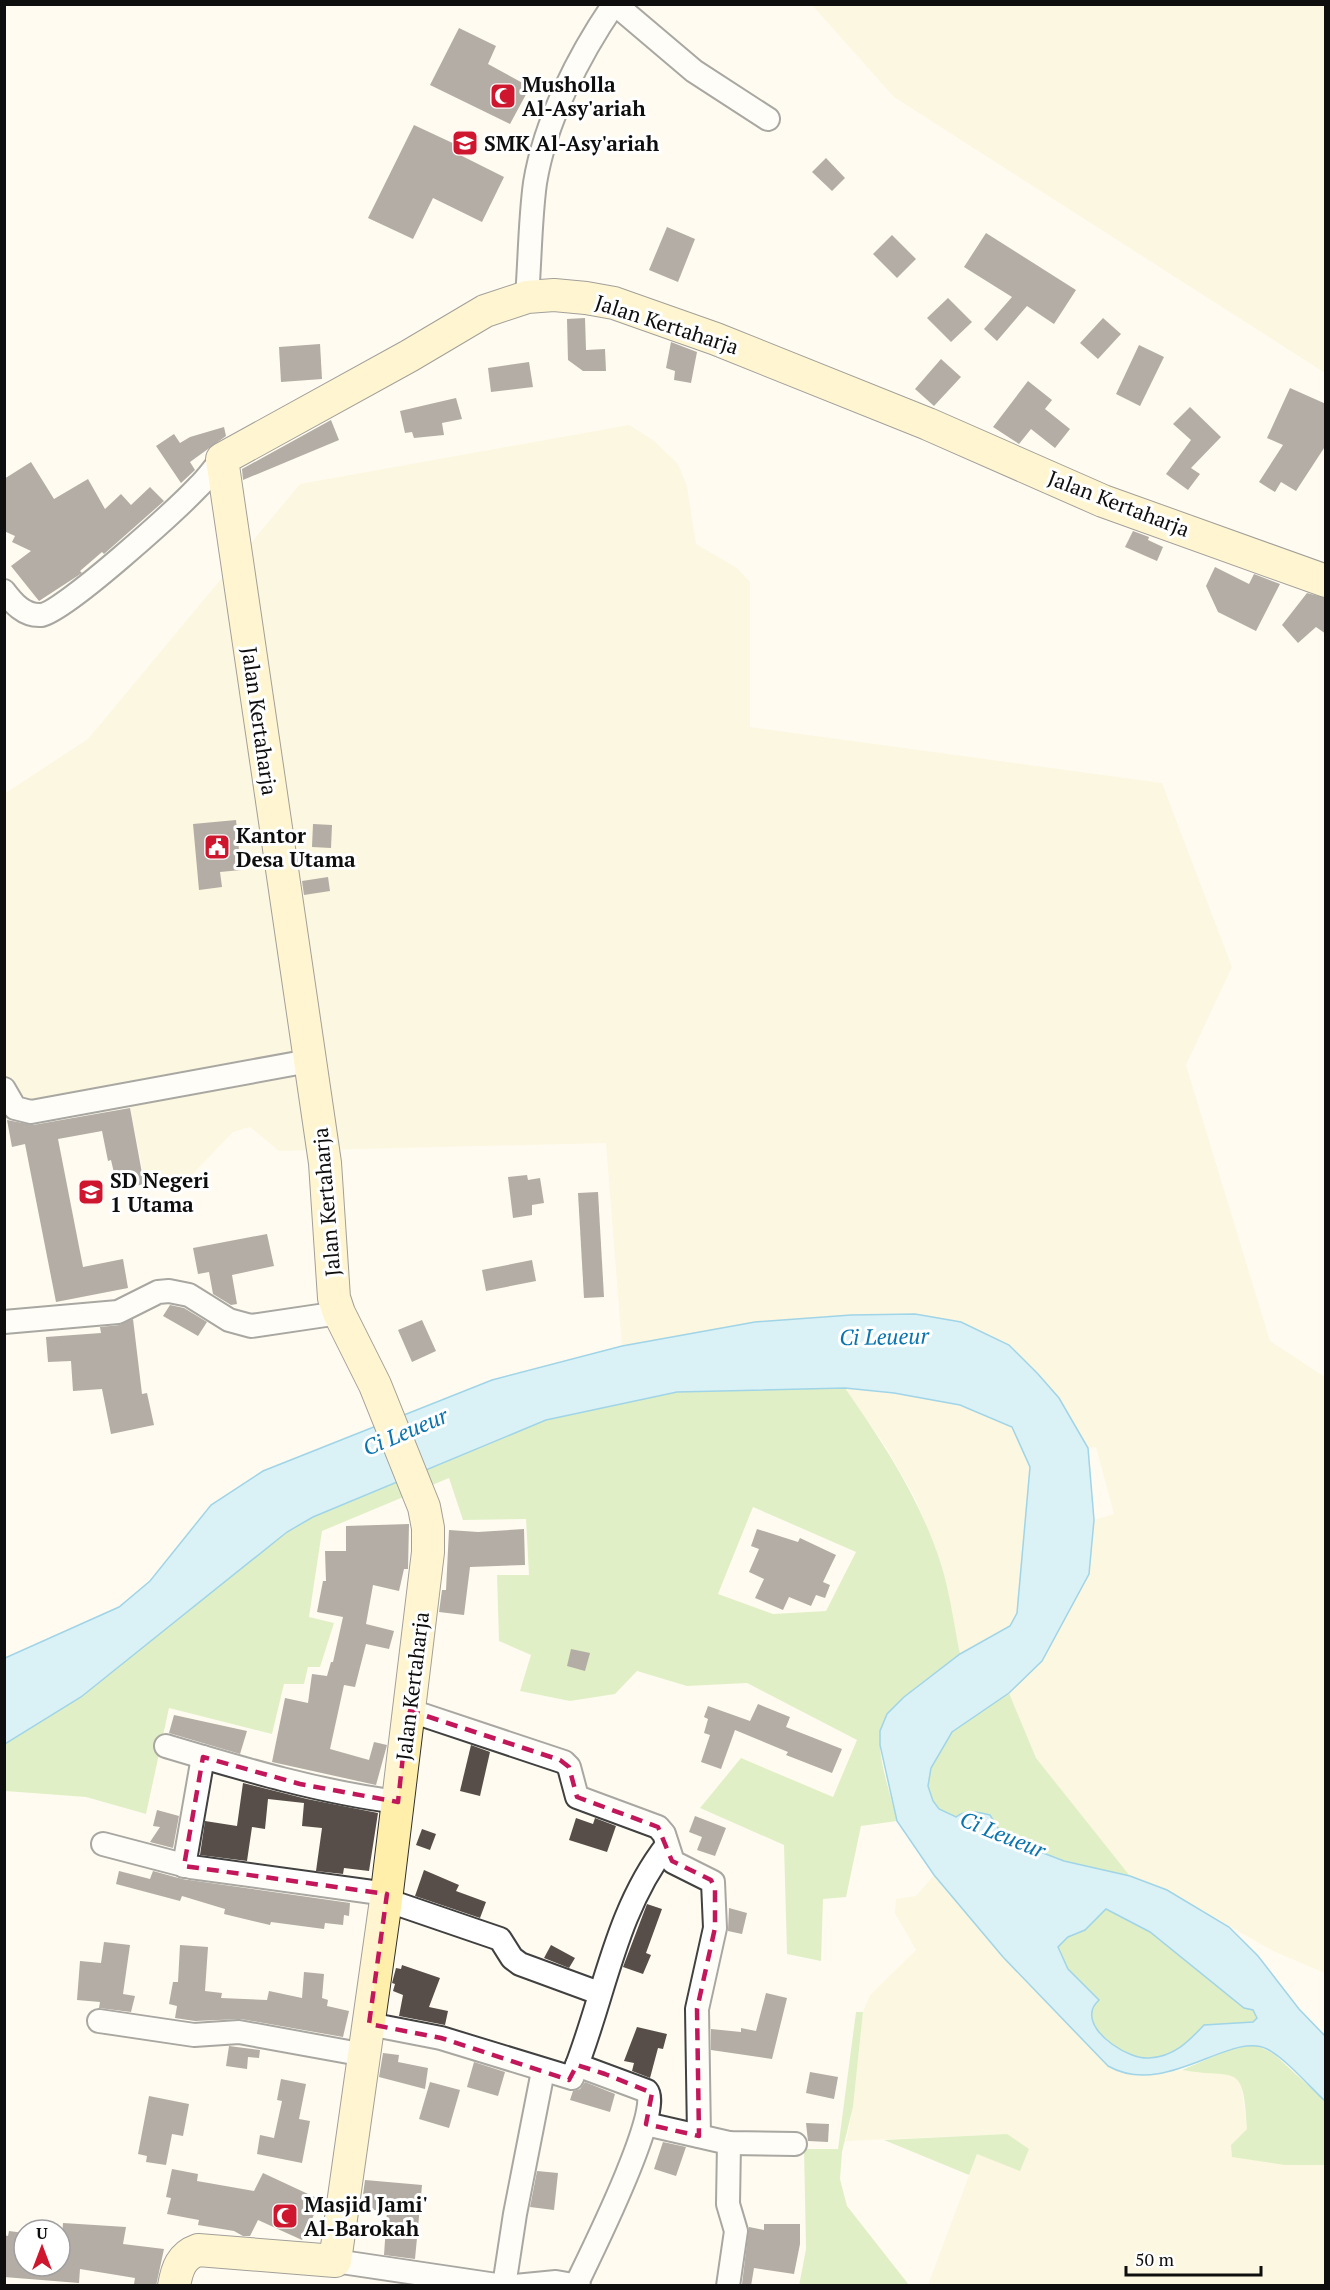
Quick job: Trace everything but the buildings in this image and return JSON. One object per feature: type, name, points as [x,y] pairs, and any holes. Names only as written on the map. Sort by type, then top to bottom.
[{"type":"street","points":[[527,297],[536,182],[543,152],[576,66],[615,4],[694,71],[768,119]]},
{"type":"street","name":"Jalan Kertaharja","points":[[335,2261],[386,1897],[428,1552],[428,1528],[424,1507],[375,1385],[339,1313],[334,1298],[325,1163],[222,459],[409,356],[484,311],[527,297],[554,295],[614,303],[716,339],[928,424],[1103,501],[1326,581]]},
{"type":"street","points":[[4,591],[16,605],[27,612],[43,615],[51,611],[88,586],[199,487],[222,459]]},
{"type":"street","points":[[4,1089],[15,1108],[31,1112],[309,1061]]},
{"type":"street","points":[[4,1322],[117,1312],[158,1292],[169,1291],[189,1295],[229,1320],[251,1326],[339,1313]]},
{"type":"street","points":[[408,1710],[564,1762],[569,1767],[577,1797],[654,1825],[664,1834],[673,1862],[711,1880],[715,1889],[716,1928],[697,2009],[699,2136]]},
{"type":"street","points":[[166,1746],[339,1793],[398,1802]]},
{"type":"street","points":[[184,1866],[203,1757]]},
{"type":"street","points":[[103,1844],[184,1866],[386,1897],[500,1940],[512,1958],[520,1964],[599,1993]]},
{"type":"street","points":[[369,2024],[441,2038],[571,2079],[599,1993],[642,1881],[667,1845]]},
{"type":"street","points":[[99,2021],[194,2035],[239,2032],[365,2055]]},
{"type":"street","points":[[515,2286],[556,2282],[578,2285],[622,2188],[646,2124],[651,2098],[649,2092],[577,2065]]},
{"type":"street","points":[[174,2286],[180,2264],[190,2253],[198,2250],[335,2261],[504,2286],[515,2214],[543,2071]]},
{"type":"street","points":[[646,2124],[729,2143],[795,2145]]},
{"type":"street","points":[[728,2286],[736,2230],[728,2204],[729,2143]]},
{"type":"highlighted area","points":[[408,1710],[560,1760],[569,1767],[577,1797],[658,1827],[672,1861],[711,1880],[715,1889],[715,1928],[697,2009],[699,2136],[646,2124],[652,2093],[605,2074],[577,2065],[569,2080],[441,2038],[369,2024],[387,1894],[184,1866],[203,1757],[300,1784],[398,1802]]},
{"type":"shaded area","points":[[812,5],[1325,5],[1325,373],[894,97]]},
{"type":"shaded area","points":[[629,425],[653,440],[678,464],[687,486],[696,544],[737,568],[750,582],[750,727],[1162,783],[1232,967],[1186,1065],[1270,1341],[1325,1377],[1325,1973],[1273,1951],[1167,1890],[1130,1876],[1036,1758],[1009,1693],[1042,1661],[1089,1574],[1094,1520],[1114,1514],[1096,1447],[1088,1448],[1059,1398],[1009,1345],[961,1322],[915,1314],[851,1315],[755,1322],[622,1346],[606,1143],[279,1151],[250,1127],[233,1132],[189,1178],[145,1182],[128,1097],[34,1105],[5,1082],[4,794],[88,739],[300,484]]},
{"type":"shaded area","points":[[845,1388],[933,1399],[987,1414],[1012,1427],[1030,1467],[1017,1613],[1010,1626],[960,1654],[942,1566],[916,1500],[886,1447]]},
{"type":"shaded area","points":[[934,1875],[1003,1957],[1108,2066],[1119,2072],[1139,2074],[1182,2070],[1232,2074],[1241,2083],[1247,2129],[1231,2145],[1285,2165],[1325,2165],[1325,2285],[928,2285],[977,2154],[1007,2134],[846,2141],[853,2107],[863,2012],[870,1995],[916,1950],[895,1913],[896,1899],[916,1896]]},
{"type":"green space","points":[[845,1388],[874,1430],[912,1495],[923,1517],[944,1575],[960,1654],[926,1679],[885,1719],[881,1730],[880,1750],[897,1821],[861,1826],[846,1897],[823,1899],[821,1961],[787,1954],[784,1845],[700,1808],[741,1758],[833,1797],[857,1740],[747,1683],[687,1686],[637,1671],[615,1694],[570,1701],[520,1691],[531,1655],[499,1641],[497,1575],[529,1575],[526,1519],[463,1520],[449,1478],[322,1531],[309,1617],[334,1623],[320,1667],[308,1667],[304,1684],[284,1684],[272,1734],[169,1708],[146,1814],[86,1797],[5,1791],[4,1744],[81,1697],[287,1532],[313,1517],[546,1420],[677,1392]],"holes":[[[753,1507],[856,1552],[826,1611],[773,1614],[718,1594]]]},
{"type":"green space","points":[[1009,1693],[1036,1758],[1130,1876],[1066,1862],[1033,1851],[1005,1838],[989,1815],[963,1812],[956,1817],[939,1809],[933,1801],[928,1786],[931,1768],[951,1732]]},
{"type":"green space","points":[[1106,1909],[1150,1932],[1244,2008],[1253,2010],[1257,2017],[1253,2022],[1204,2025],[1180,2047],[1158,2058],[1141,2058],[1112,2044],[1103,2037],[1093,2020],[1092,2010],[1098,1999],[1068,1969],[1058,1947],[1068,1936],[1085,1930]]},
{"type":"green space","points":[[856,2012],[863,2012],[853,2107],[842,2152],[840,2179],[847,2206],[909,2285],[799,2286],[806,2249],[804,2149],[838,2149]]},
{"type":"green space","points":[[1256,2045],[1274,2054],[1325,2101],[1325,2165],[1285,2165],[1232,2157],[1231,2145],[1247,2129],[1243,2092],[1239,2082],[1234,2077],[1226,2075],[1182,2070],[1238,2046]]},
{"type":"green space","points":[[1007,2134],[1029,2149],[1020,2171],[977,2154],[969,2175],[884,2140]]},
{"type":"water","name":"Ci Leueur","points":[[915,1314],[961,1322],[1009,1345],[1059,1398],[1088,1448],[1094,1520],[1089,1574],[1042,1661],[1009,1693],[952,1732],[931,1768],[928,1786],[933,1801],[939,1809],[956,1817],[968,1812],[990,1815],[1004,1838],[1064,1861],[1130,1876],[1167,1890],[1229,1927],[1258,1956],[1299,2009],[1325,2036],[1325,2101],[1274,2053],[1252,2046],[1235,2048],[1174,2070],[1152,2075],[1130,2074],[1108,2066],[1003,1957],[934,1875],[897,1821],[880,1745],[880,1731],[887,1714],[904,1697],[960,1654],[1010,1626],[1017,1613],[1030,1467],[1012,1427],[960,1405],[894,1393],[845,1388],[677,1392],[546,1420],[313,1517],[287,1532],[81,1697],[5,1744],[5,1658],[119,1607],[150,1581],[211,1505],[263,1471],[492,1380],[622,1346],[755,1322],[851,1315]],"holes":[[[1106,1909],[1150,1932],[1244,2008],[1253,2010],[1257,2018],[1253,2022],[1204,2025],[1180,2047],[1158,2057],[1141,2058],[1132,2055],[1103,2037],[1093,2020],[1092,2012],[1099,2000],[1068,1969],[1058,1947],[1068,1937],[1085,1930]]]},
{"type":"place","name":"Musholla Al-Asy'ariah","points":[[503,96]]},
{"type":"place","name":"SMK Al-Asy'ariah","points":[[465,143]]},
{"type":"place","name":"Kantor Desa Utama","points":[[217,847]]},
{"type":"place","name":"SD Negeri 1 Utama","points":[[91,1192]]},
{"type":"place","name":"Masjid Jami' Al-Barokah","points":[[285,2216]]}]
